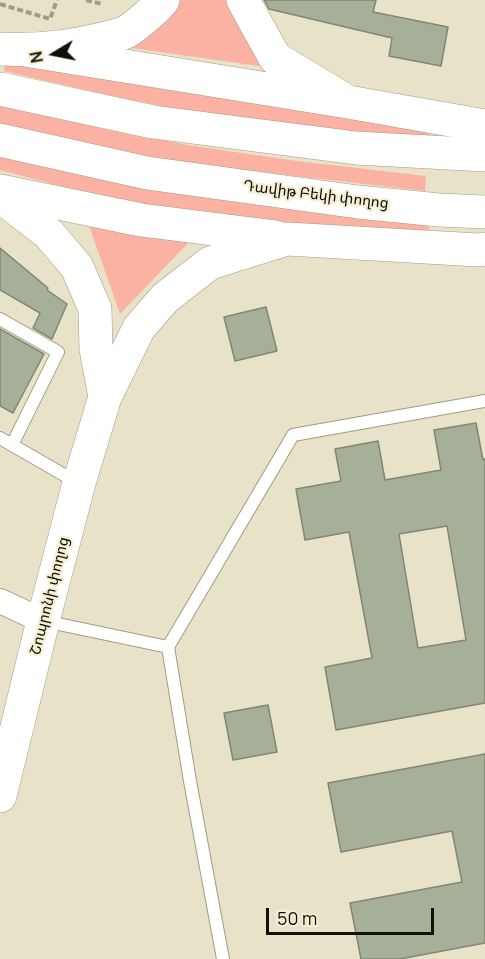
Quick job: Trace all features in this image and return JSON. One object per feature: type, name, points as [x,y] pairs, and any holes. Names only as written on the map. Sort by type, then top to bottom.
[{"type":"main road","points":[[13,50],[60,47],[125,33],[159,6],[163,0]]},
{"type":"main road","points":[[243,0],[275,58],[348,102]]},
{"type":"main road","points":[[13,50],[348,102],[485,126]]},
{"type":"main road","points":[[0,89],[153,122],[356,148],[485,155]]},
{"type":"main road","name":"Դավիթ Բեկի փողոց","points":[[0,140],[147,173],[358,202],[485,212]]},
{"type":"main road","points":[[0,191],[141,220],[287,239],[485,249]]},
{"type":"main road","points":[[0,196],[49,234],[77,267],[95,309],[96,349],[105,397]]},
{"type":"main road","name":"Շոպրոնի փողոց","points":[[0,796],[6,741],[43,621],[79,483],[105,397],[139,328],[165,298],[210,263],[287,239]]},
{"type":"street","points":[[0,601],[43,621]]},
{"type":"lane","points":[[0,320],[58,352],[12,445]]},
{"type":"lane","points":[[223,959],[168,647],[293,435],[485,401]]},
{"type":"lane","points":[[0,438],[79,483]]},
{"type":"lane","points":[[43,621],[168,647]]},
{"type":"path","points":[[0,4],[50,19],[57,0]]},
{"type":"path","points":[[86,0],[102,4]]},
{"type":"shaded area","points":[[178,0],[235,0],[266,67],[132,48]]},
{"type":"shaded area","points":[[5,63],[432,125],[429,143],[240,120],[123,99],[4,71]]},
{"type":"shaded area","points":[[0,106],[187,145],[426,176],[425,191],[184,163],[139,155],[0,125]]},
{"type":"shaded area","points":[[0,157],[214,195],[429,226],[429,240],[198,216],[80,191],[0,170]]},
{"type":"shaded area","points":[[88,223],[190,241],[120,314]]},
{"type":"building","points":[[264,0],[376,0],[373,12],[448,27],[441,66],[389,56],[392,38],[269,9]]},
{"type":"building","points":[[0,248],[48,288],[47,290],[67,304],[52,339],[33,328],[40,313],[0,290]]},
{"type":"building","points":[[266,307],[277,351],[235,361],[224,317]]},
{"type":"building","points":[[0,329],[44,354],[13,413],[0,406]]},
{"type":"building","points":[[476,423],[483,460],[485,459],[485,703],[336,730],[325,667],[372,658],[349,532],[305,540],[296,489],[341,481],[335,449],[378,441],[385,480],[441,470],[434,430]],"holes":[[[447,526],[466,640],[418,648],[399,534]]]},
{"type":"building","points":[[268,705],[277,752],[233,760],[224,713]]},
{"type":"building","points":[[485,754],[485,943],[400,959],[361,959],[350,903],[462,882],[452,831],[341,852],[328,783]]}]
